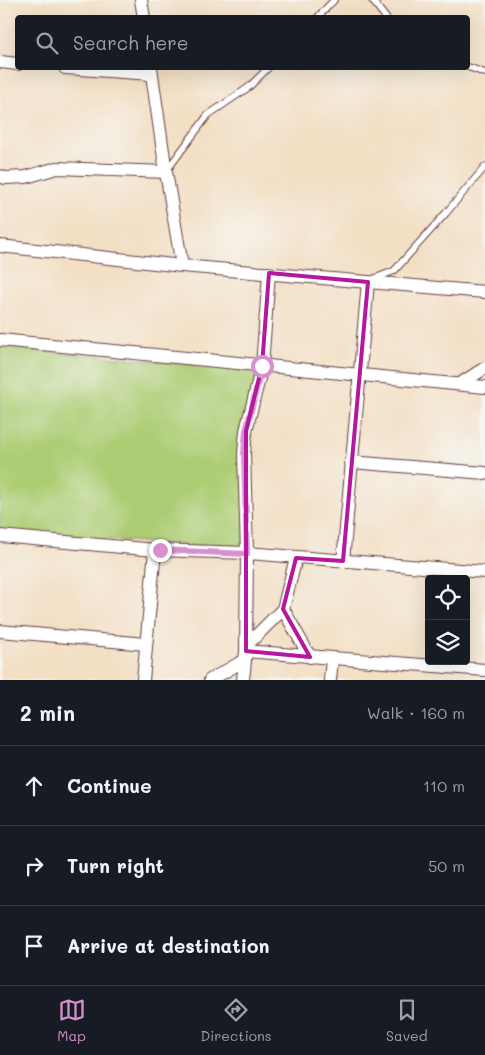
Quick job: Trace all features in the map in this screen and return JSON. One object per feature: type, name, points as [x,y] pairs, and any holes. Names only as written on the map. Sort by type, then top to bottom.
[{"type":"street","points":[[141,0],[144,15]]},
{"type":"street","points":[[0,62],[15,64]]},
{"type":"street","points":[[122,70],[151,71],[182,266]]},
{"type":"street","points":[[0,176],[6,178],[26,177],[57,168],[166,172]]},
{"type":"street","points":[[0,246],[182,266],[485,292]]},
{"type":"street","points":[[243,680],[246,653],[247,554],[244,454],[246,431],[262,366],[269,273]]},
{"type":"street","points":[[343,561],[368,282]]},
{"type":"street","points":[[0,340],[485,387]]},
{"type":"street","points":[[460,384],[485,368]]},
{"type":"street","points":[[352,462],[485,473]]},
{"type":"street","points":[[0,536],[155,550],[247,554],[485,572]]},
{"type":"street","points":[[143,680],[155,550]]},
{"type":"street","points":[[210,680],[246,653],[283,609],[296,558]]},
{"type":"street","points":[[283,609],[310,657]]},
{"type":"street","points":[[0,630],[146,644]]},
{"type":"street","points":[[246,653],[485,670]]},
{"type":"street","points":[[330,680],[332,659]]},
{"type":"lane","points":[[320,15],[334,0]]},
{"type":"lane","points":[[372,0],[384,15]]},
{"type":"lane","points":[[470,68],[485,73]]},
{"type":"lane","points":[[166,172],[208,115],[249,87],[266,70]]},
{"type":"lane","points":[[368,282],[394,271],[485,167]]},
{"type":"highlighted area","points":[[269,273],[368,282],[343,561],[296,558],[283,609],[310,657],[246,651],[246,431],[262,366]]},
{"type":"green space","points":[[0,347],[256,370],[242,549],[0,532]]},
{"type":"route","points":[[160,550],[247,554],[244,454],[246,431],[262,366]]}]
